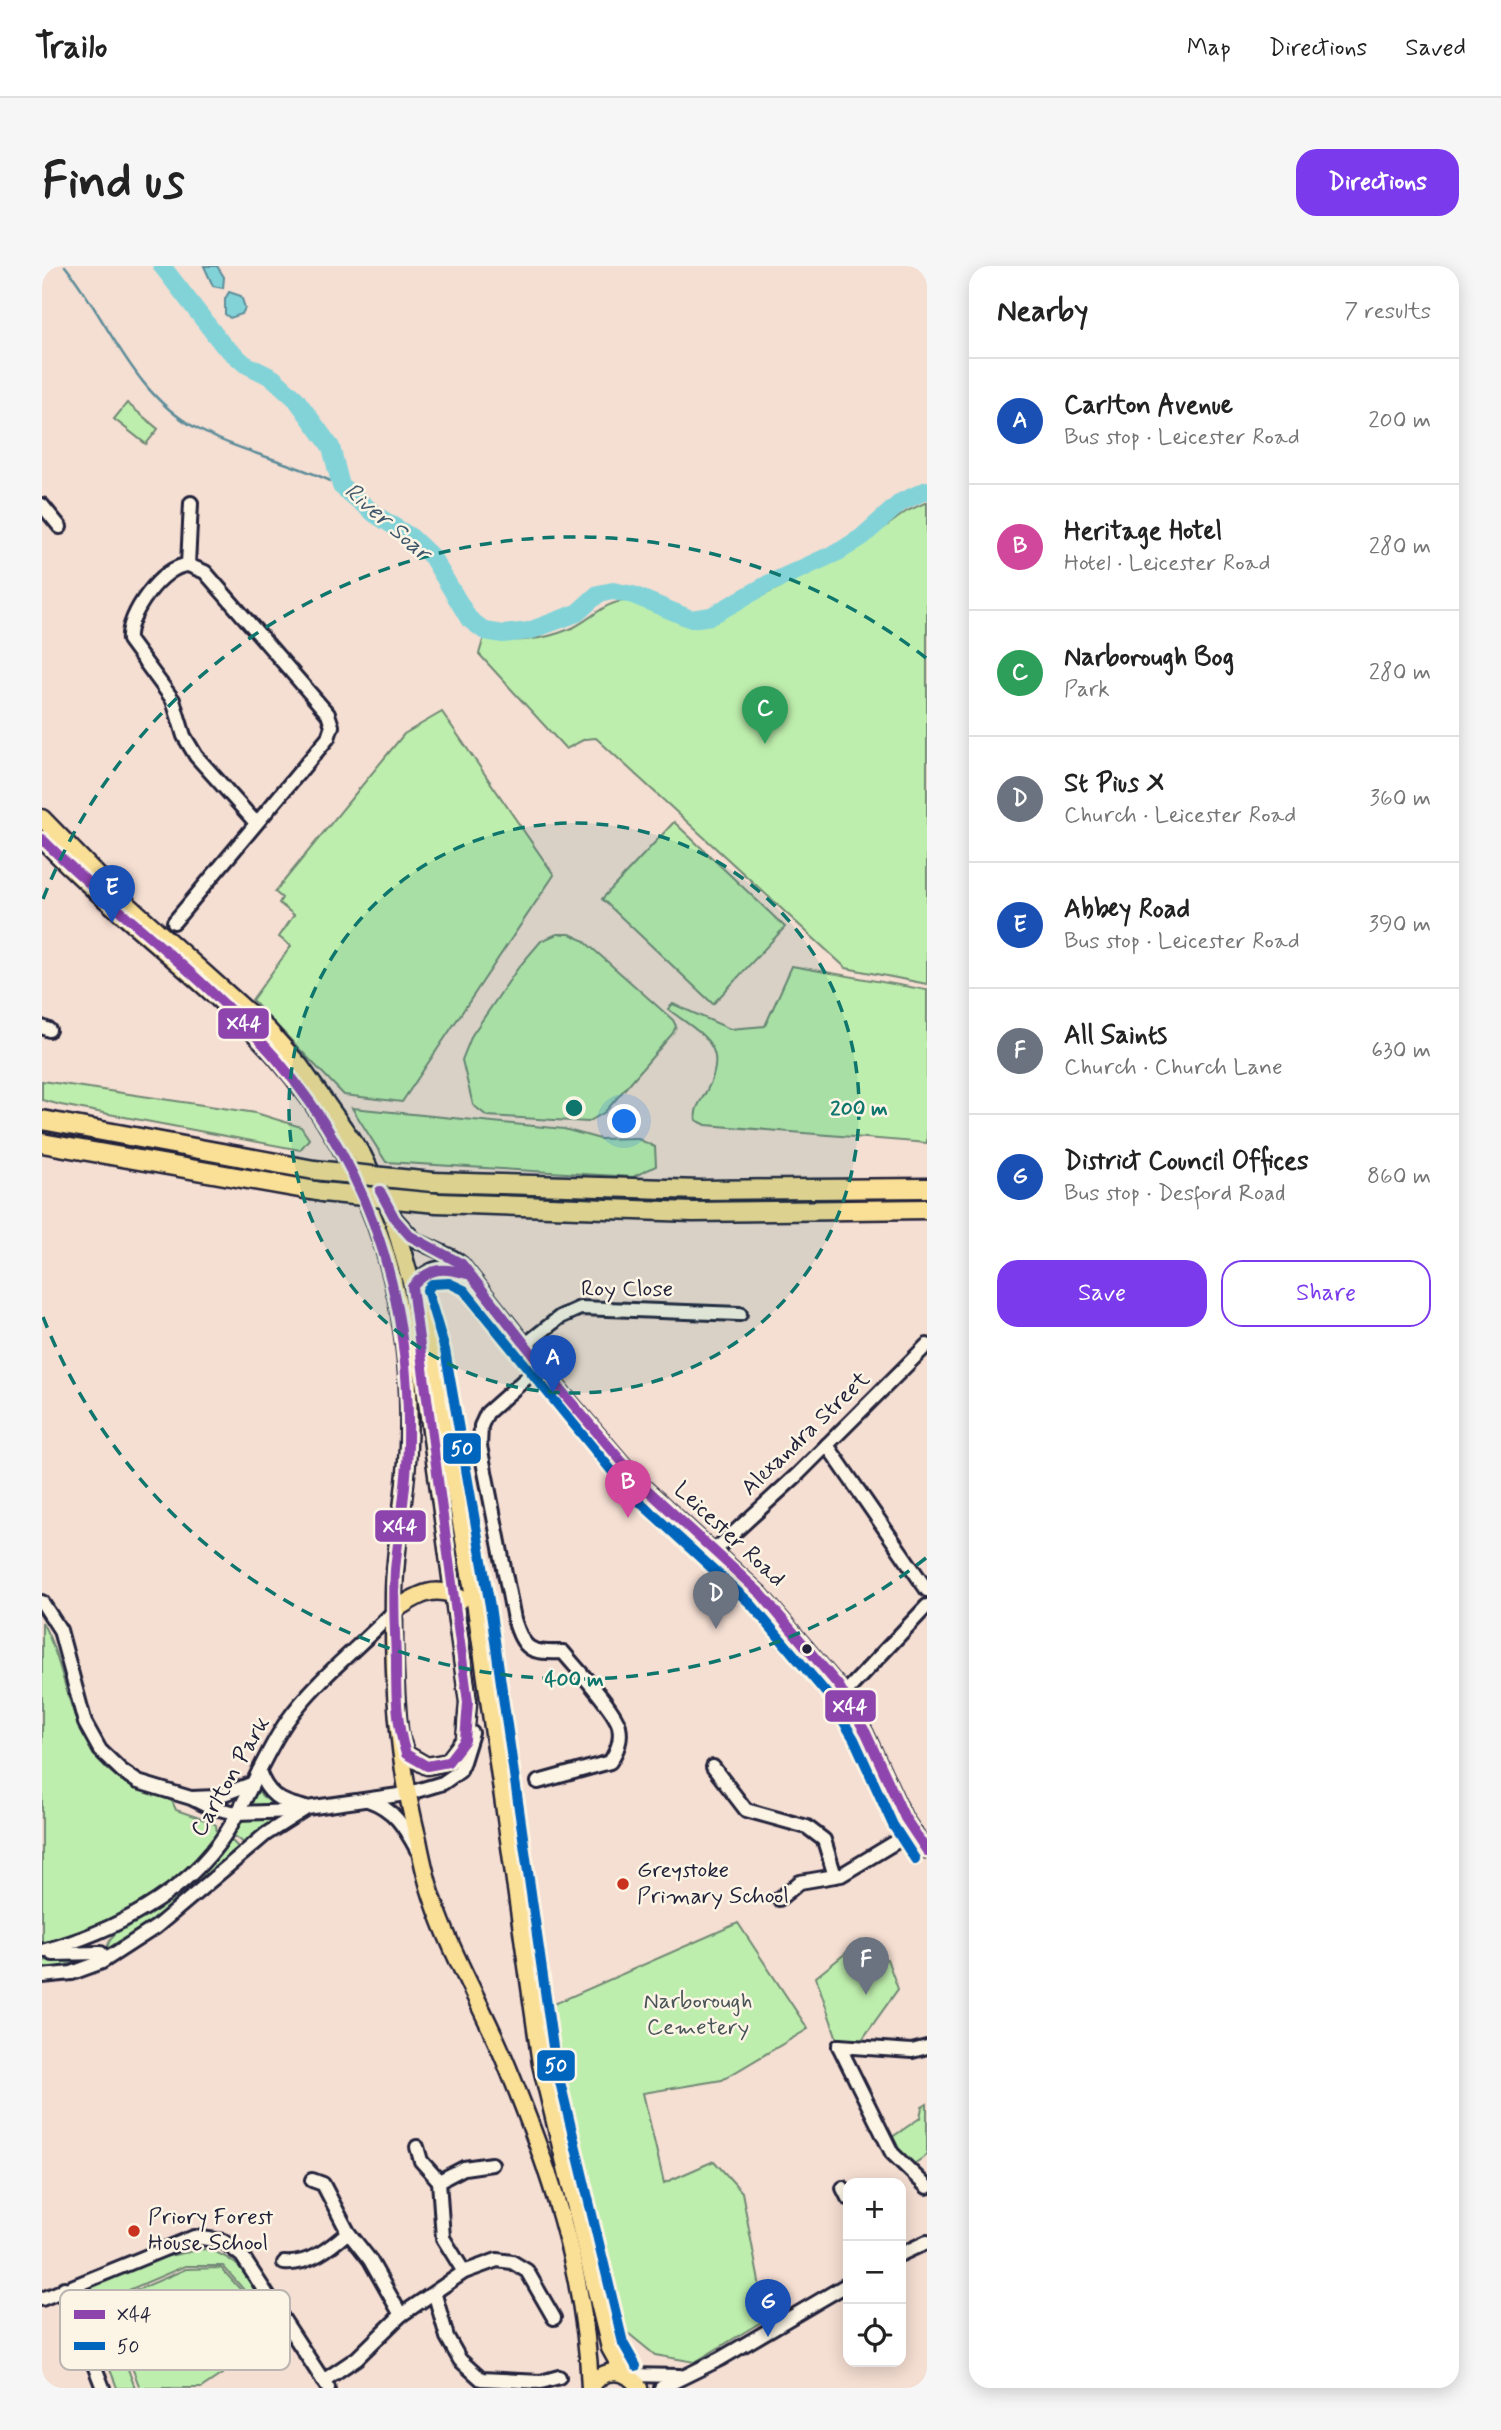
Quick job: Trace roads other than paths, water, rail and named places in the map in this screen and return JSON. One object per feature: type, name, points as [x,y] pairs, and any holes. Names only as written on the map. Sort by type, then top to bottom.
[{"type":"highway","points":[[42,1120],[314,1170],[432,1182],[701,1190],[927,1188]]},
{"type":"highway","points":[[42,1143],[322,1192],[437,1203],[693,1212],[927,1209]]},
{"type":"main road","points":[[42,818],[114,892],[268,1030],[317,1087],[349,1163],[374,1212],[401,1312],[405,1346],[408,1445],[394,1592],[397,1730],[406,1794],[433,1899],[502,2053],[550,2176],[583,2303],[591,2388]]},
{"type":"main road","points":[[42,839],[257,1036],[362,1154],[392,1215],[431,1352],[476,1608],[541,2064],[610,2348],[626,2374],[639,2388]]},
{"type":"main road","points":[[397,1730],[406,1754],[427,1766],[448,1762],[465,1740],[468,1702],[413,1291]]},
{"type":"main road","points":[[395,1610],[423,1592],[438,1590],[454,1594],[476,1608]]},
{"type":"main road","points":[[591,2388],[600,2376],[607,2373],[626,2374]]},
{"type":"street","points":[[188,565],[191,503]]},
{"type":"street","points":[[42,505],[57,523],[42,528]]},
{"type":"street","points":[[174,922],[328,738],[331,720],[205,572],[188,565],[176,568],[165,575],[134,615],[128,631],[130,640],[173,700],[184,736],[196,757],[256,823]]},
{"type":"street","name":"Leicester Road","points":[[392,1215],[415,1240],[454,1258],[641,1483],[761,1594],[844,1694],[914,1831],[927,1851]]},
{"type":"street","points":[[413,1291],[424,1272],[433,1269],[451,1268],[467,1274]]},
{"type":"street","name":"Roy Close","points":[[525,1345],[560,1317],[580,1308],[740,1314]]},
{"type":"street","name":"Alexandra Street","points":[[713,1552],[827,1445],[927,1345]]},
{"type":"street","points":[[538,1782],[610,1762],[619,1748],[619,1726],[592,1686],[563,1652],[536,1653],[521,1642],[514,1619],[480,1446],[481,1426],[492,1407],[541,1365]]},
{"type":"street","points":[[827,1445],[927,1590]]},
{"type":"street","points":[[42,1602],[60,1630],[85,1723],[100,1750],[138,1782],[237,1814],[281,1814],[307,1808]]},
{"type":"street","points":[[844,1694],[927,1606]]},
{"type":"street","name":"Carlton Park","points":[[42,1953],[86,1938],[110,1926],[173,1888],[207,1859],[237,1814],[287,1721],[309,1693],[395,1610]]},
{"type":"street","name":"Carlton Park","points":[[42,1976],[72,1973],[102,1962],[156,1927],[256,1842],[307,1808],[406,1794],[443,1783],[460,1770],[473,1739],[468,1702]]},
{"type":"street","points":[[712,1767],[746,1810],[807,1827],[824,1840],[835,1876]]},
{"type":"street","points":[[259,1772],[265,1787],[273,1795],[284,1803],[307,1808]]},
{"type":"street","points":[[191,1798],[216,1797],[251,1784]]},
{"type":"street","points":[[364,1798],[384,1805],[400,1820],[422,1859]]},
{"type":"street","points":[[779,1899],[800,1882],[835,1876],[914,1831]]},
{"type":"street","points":[[42,1953],[101,1953]]},
{"type":"street","points":[[927,2046],[912,2051],[839,2046],[892,2153],[927,2187]]},
{"type":"street","points":[[417,2147],[415,2161],[439,2181],[443,2238],[464,2272]]},
{"type":"street","points":[[439,2181],[464,2168],[492,2164]]},
{"type":"street","points":[[321,2180],[348,2232],[370,2260],[401,2315]]},
{"type":"street","points":[[284,2263],[298,2264],[332,2247],[348,2232]]},
{"type":"street","points":[[42,2299],[194,2238],[223,2241],[242,2256],[264,2290]]},
{"type":"street","points":[[906,2251],[927,2242]]},
{"type":"street","points":[[290,2329],[326,2384],[401,2315],[435,2295],[464,2272],[497,2260],[512,2262],[527,2271],[554,2318]]},
{"type":"street","points":[[661,2388],[680,2376],[720,2359],[843,2287]]},
{"type":"street","points":[[435,2295],[447,2337],[460,2360],[480,2384],[541,2382],[559,2377]]},
{"type":"street","points":[[96,2370],[103,2388]]},
{"type":"street","points":[[626,2374],[680,2376]]},
{"type":"water","points":[[204,266],[217,266],[224,277],[223,288],[213,286]]},
{"type":"water","points":[[229,292],[241,296],[245,308],[242,314],[230,318],[225,314],[225,299]]},
{"type":"waterway","points":[[65,266],[138,376],[174,413],[213,437],[341,486]]},
{"type":"waterway","name":"River Soar","points":[[162,266],[223,345],[245,364],[273,378],[296,399],[331,447],[341,486],[376,515],[411,537],[432,557],[469,619],[485,631],[503,634],[529,631],[577,613],[598,594],[613,591],[633,595],[691,619],[711,616],[768,584],[840,551],[862,537],[901,502],[927,490]]},
{"type":"place","name":"Narborough Bog","points":[[765,744]]},
{"type":"place","name":"Abbey Road","points":[[112,923]]},
{"type":"place","name":"Carlton Avenue","points":[[553,1393]]},
{"type":"place","name":"Heritage Hotel","points":[[628,1518]]},
{"type":"place","name":"St Pius X","points":[[716,1629]]},
{"type":"place","name":"Greystoke Primary School","points":[[623,1884]]},
{"type":"place","name":"All Saints","points":[[866,1995]]},
{"type":"place","name":"Priory Forest House School","points":[[134,2231]]},
{"type":"place","name":"District Council Offices","points":[[768,2337]]},
{"type":"park label","name":"Narborough Cemetery","points":[[698,2015]]}]
